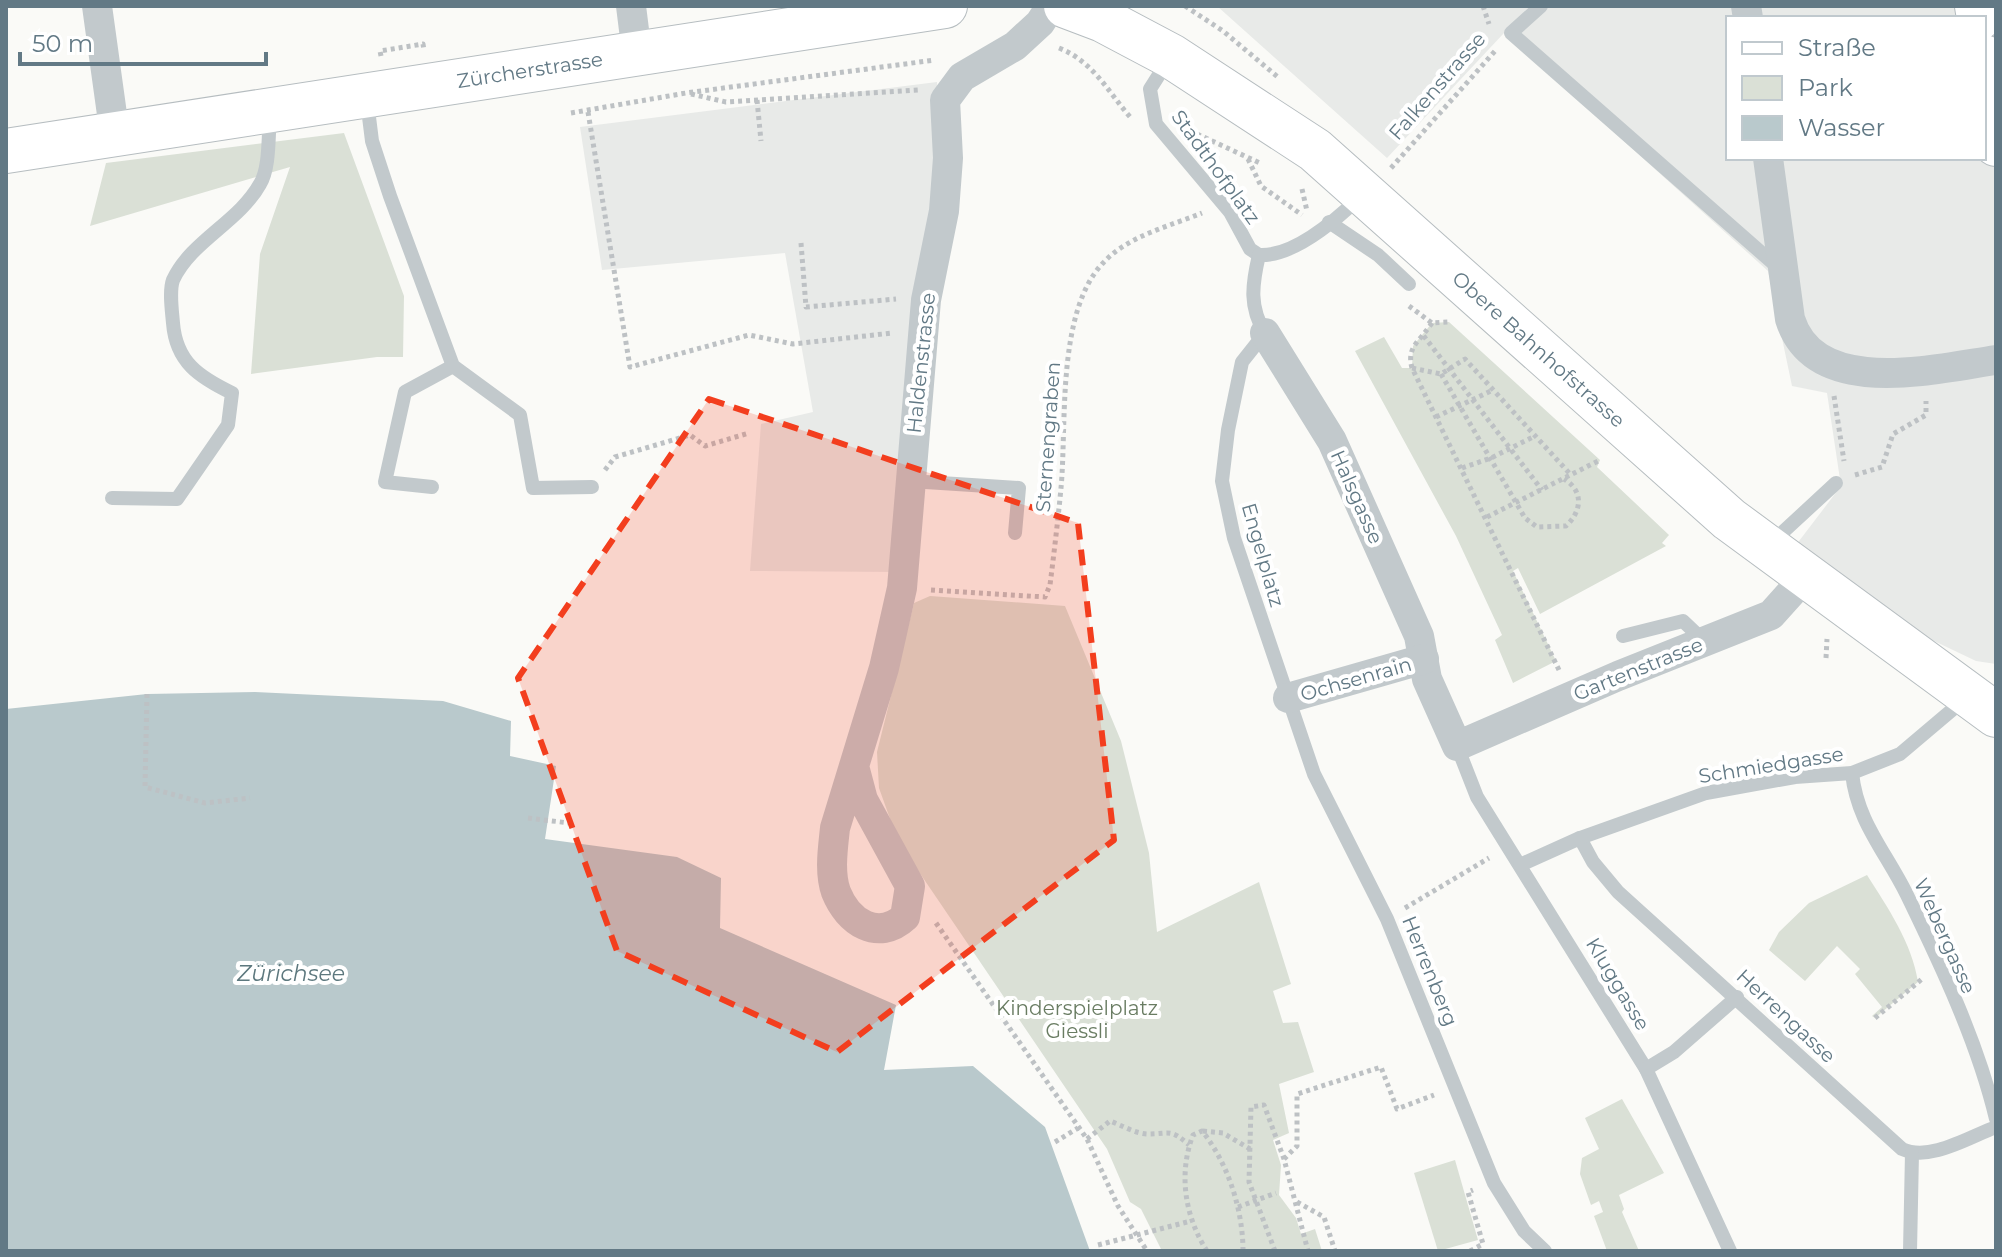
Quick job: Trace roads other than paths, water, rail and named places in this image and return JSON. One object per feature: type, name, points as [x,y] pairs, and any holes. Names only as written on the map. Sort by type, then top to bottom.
[{"type":"main road","name":"Zürcherstrasse","points":[[6,151],[270,112],[564,62],[637,54],[945,6]]},
{"type":"main road","name":"Obere Bahnhofstrasse","points":[[1066,6],[1103,20],[1171,56],[1315,150],[1669,467],[1766,548],[1934,666],[1982,706]]},
{"type":"main road","points":[[1986,72],[1996,144]]},
{"type":"street","points":[[97,6],[115,136]]},
{"type":"street","points":[[631,6],[637,54]]},
{"type":"street","name":"Haldenstrasse","points":[[854,766],[863,800],[910,886],[905,917],[888,929],[856,922],[836,890],[832,868],[835,828],[884,668],[902,588],[923,330],[944,211],[948,158],[943,108],[962,77],[1015,46],[1040,23],[1051,6]]},
{"type":"street","points":[[1768,160],[1796,338],[1829,363],[1859,372],[1884,373],[1996,360]]},
{"type":"street","name":"Halsgasse","points":[[1265,333],[1332,441],[1419,636],[1427,679],[1457,746]]},
{"type":"street","name":"Gartenstrasse","points":[[1457,746],[1771,615],[1806,576]]},
{"type":"street","name":"Ochsenrain","points":[[1288,698],[1424,659]]},
{"type":"lane","name":"Falkenstrasse","points":[[1541,6],[1511,33],[1784,273]]},
{"type":"lane","name":"Stadthofplatz","points":[[1171,56],[1150,89],[1156,124],[1230,212],[1250,249],[1259,255]]},
{"type":"lane","points":[[367,96],[372,141],[453,366],[520,415],[533,488],[592,487]]},
{"type":"lane","points":[[112,498],[177,499],[228,425],[232,393],[204,380],[183,361],[174,340],[172,282],[189,258],[237,215],[262,182],[270,112]]},
{"type":"lane","points":[[1259,255],[1270,256],[1295,245],[1364,194]]},
{"type":"lane","points":[[1329,222],[1378,255],[1409,284]]},
{"type":"lane","name":"Halsgasse","points":[[1259,255],[1252,287],[1254,316],[1265,333]]},
{"type":"lane","name":"Engelplatz","points":[[1265,333],[1242,362],[1235,382],[1222,481],[1234,538],[1288,698]]},
{"type":"lane","points":[[432,487],[385,482],[387,464],[405,392],[453,366]]},
{"type":"lane","points":[[1766,548],[1841,480]]},
{"type":"lane","points":[[910,481],[1019,488],[1015,533]]},
{"type":"lane","points":[[1623,636],[1683,621],[1704,641]]},
{"type":"lane","name":"Herrenberg","points":[[1288,698],[1314,774],[1387,919],[1494,1183],[1524,1231],[1545,1251]]},
{"type":"lane","name":"Schmiedgasse","points":[[1520,865],[1580,838],[1706,793],[1795,777],[1852,773],[1900,754],[1982,706]]},
{"type":"lane","name":"Kluggasse","points":[[1457,746],[1477,797],[1646,1069],[1730,1251]]},
{"type":"lane","name":"Webergasse","points":[[1852,773],[1855,802],[1907,894],[1972,1047],[1996,1119]]},
{"type":"lane","name":"Herrengasse","points":[[1580,838],[1593,862],[1618,892],[1902,1149],[1912,1153]]},
{"type":"lane","points":[[1646,1069],[1674,1052],[1737,997]]},
{"type":"lane","points":[[1910,1251],[1912,1153],[1928,1153],[1996,1127]]},
{"type":"water","name":"Zürichsee","points":[[255,692],[443,701],[511,721],[510,756],[556,766],[545,839],[677,857],[721,878],[720,928],[896,1005],[884,1070],[973,1066],[1045,1127],[1090,1251],[6,1251],[6,709],[147,694]]},
{"type":"park label","name":"Kinderspielplatz Giessli","points":[[1077,1020]]}]
